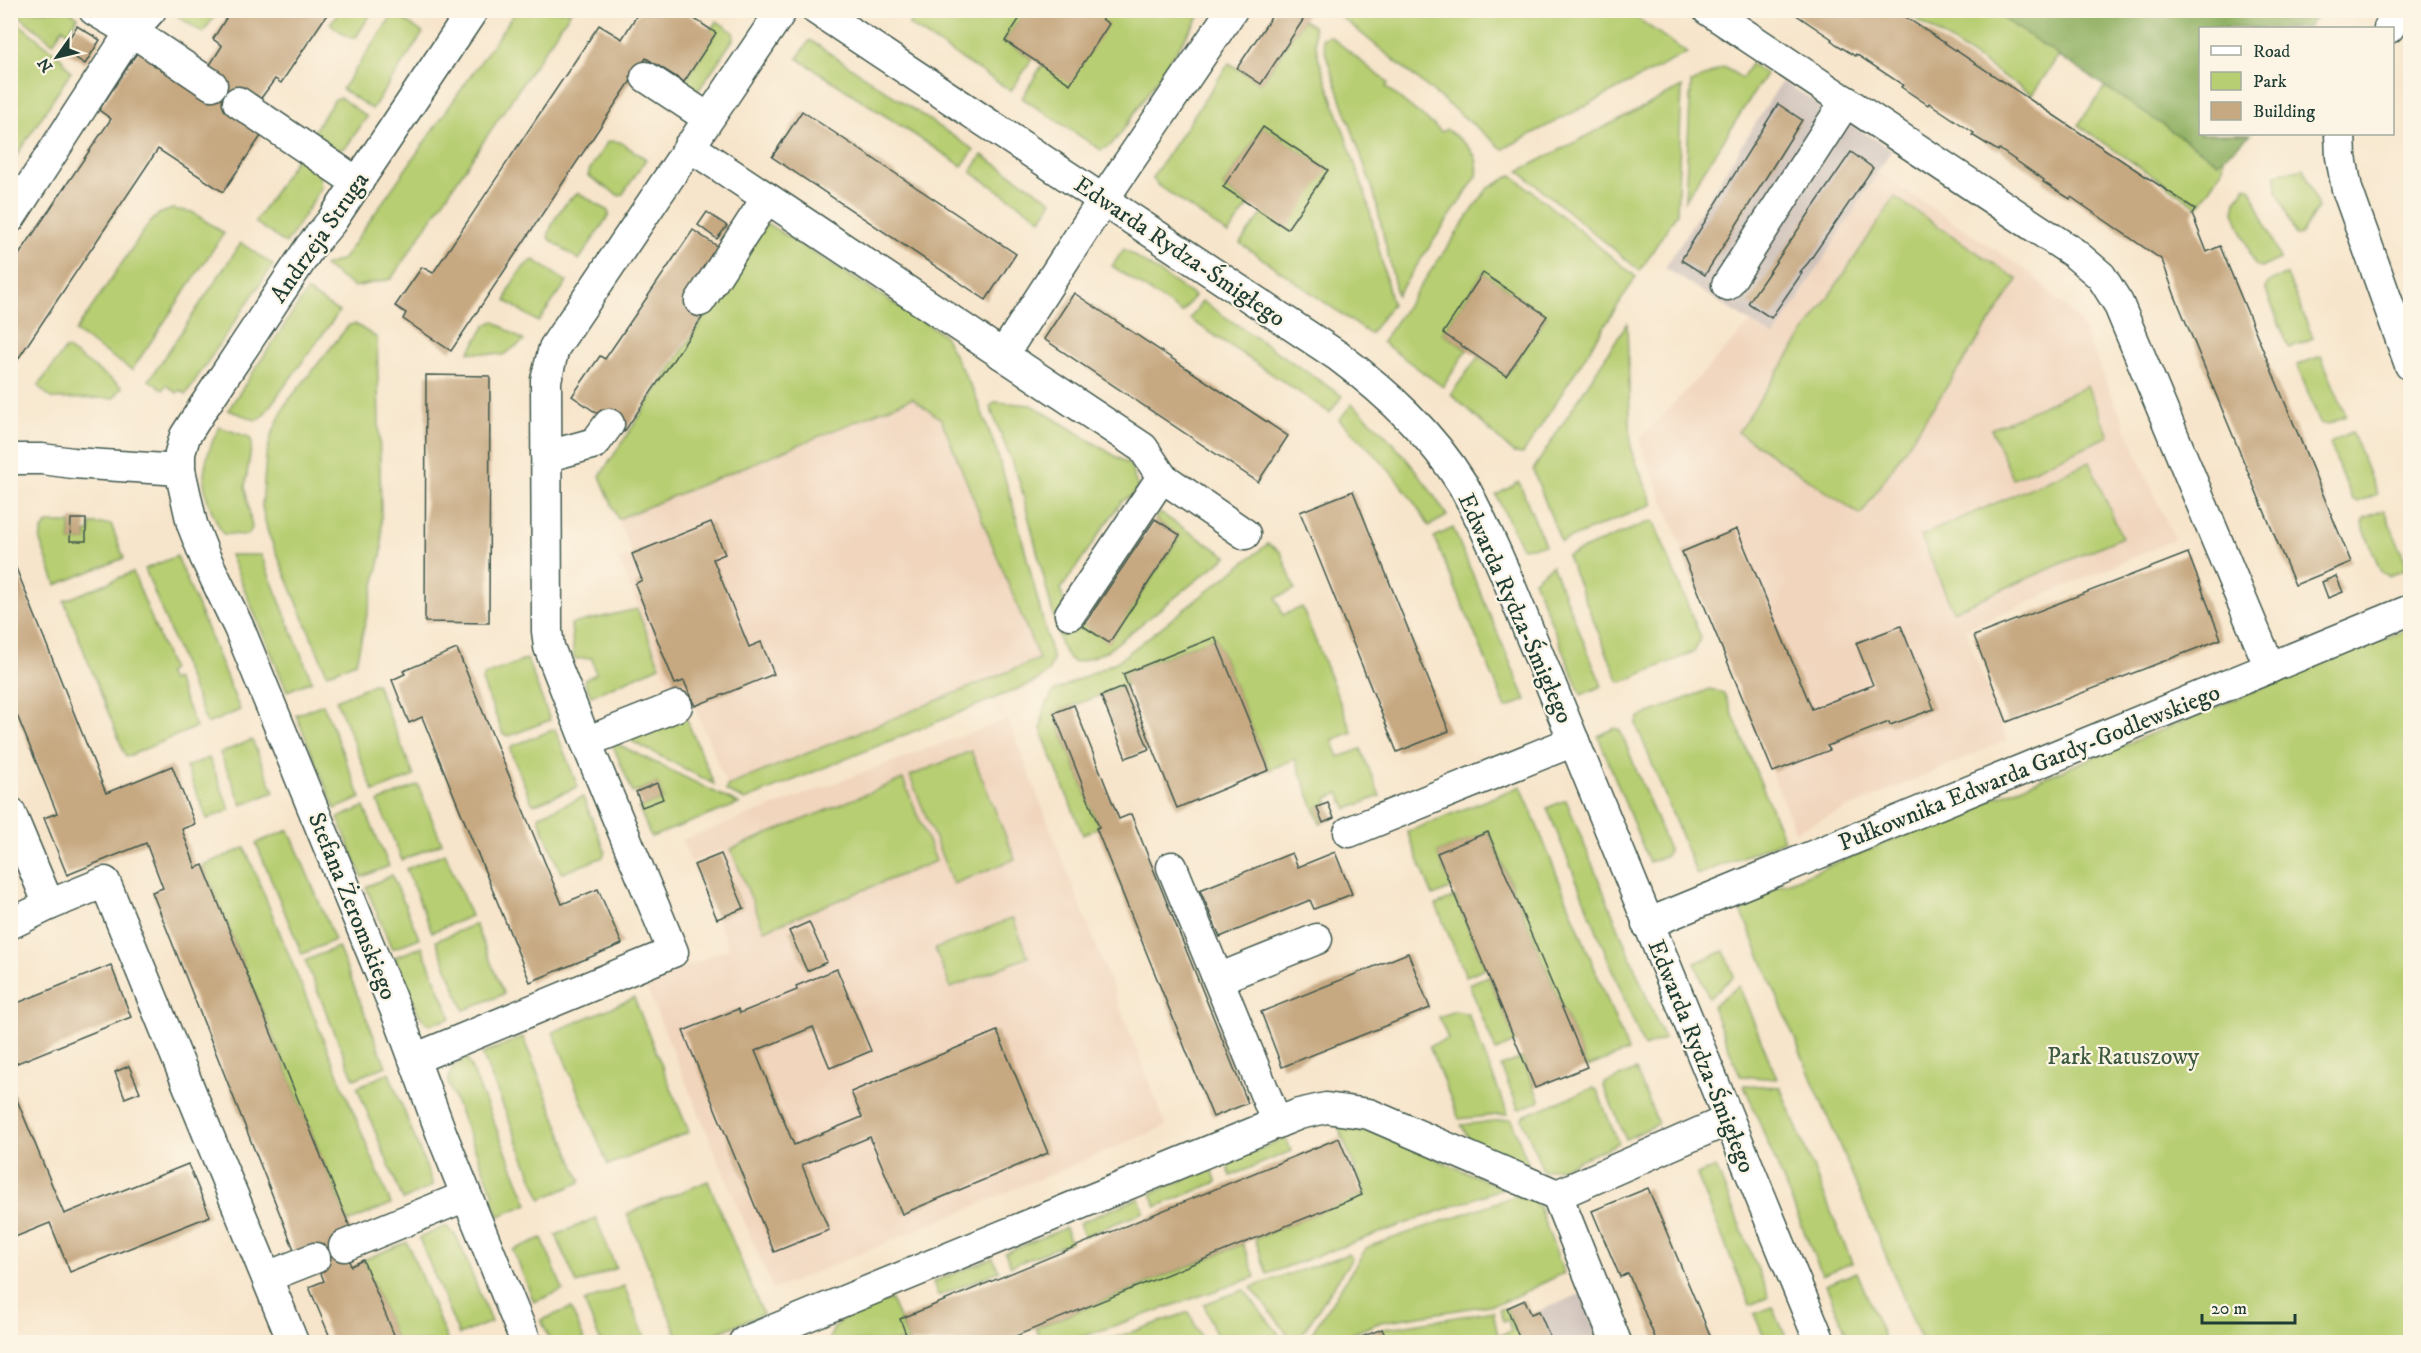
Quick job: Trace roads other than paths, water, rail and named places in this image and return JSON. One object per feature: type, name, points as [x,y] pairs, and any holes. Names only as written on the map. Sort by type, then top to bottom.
[{"type":"street","points":[[94,10],[145,40],[212,85]]},
{"type":"street","points":[[10,218],[130,33],[151,10]]},
{"type":"street","name":"Andrzeja Struga","points":[[180,470],[182,445],[192,426],[310,247],[332,222],[473,10]]},
{"type":"street","points":[[414,1059],[674,952],[553,660],[548,638],[546,380],[554,348],[782,10]]},
{"type":"street","name":"Edwarda Rydza-Śmigłego","points":[[817,10],[1338,356],[1375,384],[1424,433],[1462,484],[1481,519],[1820,1342]]},
{"type":"street","points":[[1003,355],[1103,200],[1232,10]]},
{"type":"street","points":[[1708,10],[2074,253],[2101,276],[2110,287],[2270,668]]},
{"type":"street","points":[[2390,27],[2400,10]]},
{"type":"street","points":[[646,77],[708,118]]},
{"type":"street","points":[[1727,285],[1846,101]]},
{"type":"street","points":[[238,102],[358,183]]},
{"type":"street","points":[[2340,135],[2341,157],[2348,189],[2410,365]]},
{"type":"street","points":[[689,146],[1143,448],[1162,477],[1245,534]]},
{"type":"street","points":[[700,301],[767,198]]},
{"type":"street","points":[[546,454],[559,453],[595,443],[609,424]]},
{"type":"street","points":[[10,459],[42,459],[180,470]]},
{"type":"street","name":"Stefana Żeromskiego","points":[[180,470],[189,511],[200,545],[239,628],[526,1342]]},
{"type":"street","points":[[1070,614],[1162,477]]},
{"type":"street","name":"Pułkownika Edwarda Gardy-Godlewskiego","points":[[1647,924],[2410,610]]},
{"type":"street","points":[[586,742],[677,706]]},
{"type":"street","points":[[1349,832],[1574,741]]},
{"type":"street","points":[[10,812],[49,904]]},
{"type":"street","points":[[1172,867],[1276,1123]]},
{"type":"street","points":[[10,924],[49,904],[105,882],[292,1341]]},
{"type":"street","points":[[1218,979],[1317,939]]},
{"type":"street","points":[[744,1342],[801,1332],[1276,1123],[1299,1114],[1326,1108],[1369,1114],[1557,1195],[1616,1342]]},
{"type":"street","points":[[1557,1195],[1728,1120]]},
{"type":"street","points":[[344,1246],[466,1196]]},
{"type":"street","points":[[267,1276],[315,1258]]},
{"type":"park label","name":"Park Ratuszowy","points":[[2123,1056]]}]
